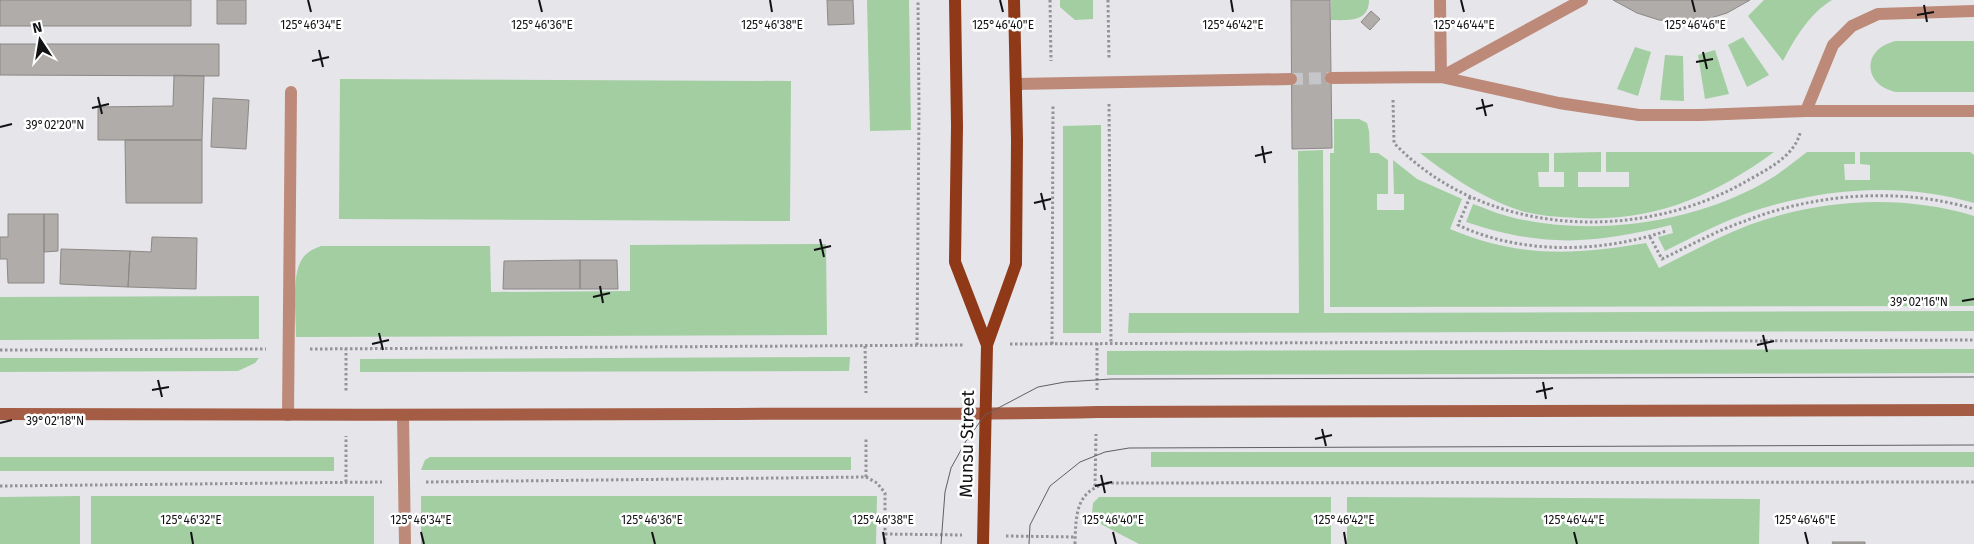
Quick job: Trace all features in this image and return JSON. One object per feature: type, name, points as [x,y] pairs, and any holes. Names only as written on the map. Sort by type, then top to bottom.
[{"type":"main road","points":[[955,0],[957,126],[955,262],[987,345]]},
{"type":"main road","points":[[987,345],[1016,264],[1014,0]]},
{"type":"main road","name":"Munsu Street","points":[[983,544],[987,345]]},
{"type":"street","points":[[1440,0],[1441,77]]},
{"type":"street","points":[[1441,77],[1582,0]]},
{"type":"street","points":[[1806,111],[1834,45],[1852,26],[1878,14],[1974,11]]},
{"type":"street","points":[[1331,78],[1441,77],[1559,103],[1639,114],[1700,115],[1806,111],[1974,111]]},
{"type":"street","points":[[1016,84],[1291,79]]},
{"type":"street","points":[[288,415],[291,92]]},
{"type":"street","points":[[0,414],[866,413],[985,415],[1117,412],[1974,410]]},
{"type":"street","points":[[404,415],[405,544]]},
{"type":"path","points":[[917,345],[918,0]]},
{"type":"path","points":[[1050,0],[1054,124],[1052,344]]},
{"type":"path","points":[[1108,0],[1111,343]]},
{"type":"path","points":[[1393,77],[1394,143],[1424,171],[1470,197],[1524,216],[1555,221],[1618,221],[1643,218],[1682,209],[1713,198],[1765,171],[1791,152],[1798,144],[1806,111]]},
{"type":"path","points":[[1650,237],[1662,259],[1747,220],[1795,206],[1833,199],[1877,196],[1931,198],[1974,209]]},
{"type":"path","points":[[1470,197],[1458,225],[1490,237],[1552,247],[1582,247],[1650,237],[1666,231]]},
{"type":"path","points":[[1097,344],[1974,340]]},
{"type":"path","points":[[302,349],[865,346]]},
{"type":"path","points":[[0,350],[275,349]]},
{"type":"path","points":[[416,482],[866,477],[878,483],[885,494],[885,544]]},
{"type":"path","points":[[0,486],[386,482]]},
{"type":"path","points":[[1075,544],[1076,521],[1080,500],[1095,486],[1108,483],[1974,482]]},
{"type":"green space","points":[[867,0],[909,0],[911,130],[870,131]]},
{"type":"green space","points":[[1060,0],[1093,0],[1093,19],[1075,20],[1060,7]]},
{"type":"green space","points":[[1331,0],[1369,0],[1365,13],[1356,19],[1331,20]]},
{"type":"green space","points":[[1764,0],[1832,0],[1810,19],[1783,61],[1748,16]]},
{"type":"green space","points":[[1743,37],[1769,75],[1747,87],[1728,45]]},
{"type":"green space","points":[[1896,41],[1974,41],[1974,92],[1896,92],[1885,88],[1872,75],[1870,66],[1872,58],[1877,51],[1885,45]]},
{"type":"green space","points":[[1635,47],[1651,52],[1638,96],[1617,89]]},
{"type":"green space","points":[[1715,50],[1729,94],[1705,99],[1698,55]]},
{"type":"green space","points":[[1665,55],[1683,56],[1684,101],[1660,100]]},
{"type":"green space","points":[[340,79],[791,81],[790,221],[339,219]]},
{"type":"green space","points":[[1334,119],[1359,119],[1367,123],[1370,153],[1378,153],[1388,160],[1388,194],[1377,194],[1377,210],[1404,210],[1404,194],[1394,194],[1393,160],[1417,179],[1462,199],[1450,229],[1499,245],[1523,249],[1547,251],[1595,250],[1646,243],[1659,268],[1749,225],[1776,216],[1833,205],[1861,202],[1918,204],[1974,216],[1974,306],[1330,307],[1330,153],[1334,153]]},
{"type":"green space","points":[[1101,125],[1101,333],[1063,333],[1063,126]]},
{"type":"green space","points":[[1323,150],[1324,313],[1974,311],[1974,331],[1128,333],[1129,313],[1299,313],[1298,151]]},
{"type":"green space","points":[[1601,152],[1601,172],[1578,172],[1578,187],[1629,187],[1629,172],[1606,172],[1606,152],[1774,152],[1729,181],[1682,203],[1632,216],[1606,218],[1578,218],[1525,212],[1483,195],[1444,171],[1420,153],[1549,153],[1549,172],[1538,172],[1539,187],[1564,187],[1564,172],[1554,172],[1554,153]]},
{"type":"green space","points":[[1807,152],[1855,152],[1855,164],[1844,164],[1845,180],[1870,180],[1870,165],[1860,164],[1860,152],[1970,152],[1974,155],[1974,203],[1946,196],[1917,192],[1859,190],[1830,193],[1801,198],[1745,214],[1665,251],[1658,237],[1673,233],[1671,225],[1617,236],[1568,240],[1520,236],[1466,222],[1473,204],[1511,217],[1554,225],[1618,225],[1683,215],[1743,193],[1775,176]]},
{"type":"green space","points":[[826,244],[827,335],[296,337],[296,276],[302,259],[306,254],[321,246],[490,246],[491,292],[630,291],[630,245]]},
{"type":"green space","points":[[259,296],[259,339],[0,340],[0,297]]},
{"type":"green space","points":[[1974,349],[1974,373],[1107,375],[1107,351]]},
{"type":"green space","points":[[850,357],[849,371],[360,372],[360,359]]},
{"type":"green space","points":[[0,358],[259,358],[255,363],[238,371],[0,372]]},
{"type":"green space","points":[[1151,452],[1974,452],[1974,467],[1151,467]]},
{"type":"green space","points":[[0,457],[334,457],[334,471],[0,471]]},
{"type":"green space","points":[[430,457],[851,457],[851,470],[421,470],[425,460]]},
{"type":"green space","points":[[80,496],[80,544],[0,544],[0,497]]},
{"type":"green space","points":[[91,496],[374,496],[374,544],[91,544]]},
{"type":"green space","points":[[421,496],[877,496],[876,544],[421,544]]},
{"type":"green space","points":[[1099,497],[1331,497],[1331,544],[1139,544],[1095,521],[1092,514],[1093,503]]},
{"type":"green space","points":[[1347,497],[1760,499],[1759,544],[1347,544]]},
{"type":"building","points":[[0,0],[191,0],[191,26],[0,26]]},
{"type":"building","points":[[217,0],[246,0],[246,24],[217,24]]},
{"type":"building","points":[[827,0],[853,0],[854,24],[828,25]]},
{"type":"building","points":[[1291,0],[1330,0],[1332,148],[1292,149]]},
{"type":"building","points":[[1613,0],[1750,0],[1727,13],[1704,20],[1682,22],[1659,20],[1637,13]]},
{"type":"building","points":[[1371,11],[1380,19],[1370,30],[1361,22]]},
{"type":"building","points":[[0,44],[219,44],[219,76],[0,75]]},
{"type":"building","points":[[174,75],[204,76],[202,140],[98,140],[98,107],[173,106]]},
{"type":"building","points":[[213,98],[249,100],[246,149],[211,147]]},
{"type":"building","points":[[125,140],[202,140],[202,203],[126,203]]},
{"type":"building","points":[[8,214],[44,214],[44,283],[8,283],[7,259],[0,259],[0,237],[8,237]]},
{"type":"building","points":[[44,214],[58,214],[58,251],[44,252]]},
{"type":"building","points":[[152,237],[197,238],[196,289],[128,287],[130,251],[151,252]]},
{"type":"building","points":[[61,249],[130,251],[128,287],[60,284]]},
{"type":"building","points":[[580,260],[580,289],[503,289],[504,261]]},
{"type":"building","points":[[580,260],[617,260],[618,289],[580,289]]},
{"type":"building","points":[[1832,542],[1865,542],[1865,544],[1833,544]]},
{"type":"tunnel","points":[[1291,79],[1331,78]]},
{"type":"tram line","points":[[941,544],[945,492],[951,468],[966,441],[985,415],[1038,387],[1065,382],[1111,379],[1974,377]]},
{"type":"tram line","points":[[1029,544],[1030,525],[1050,486],[1080,462],[1105,452],[1129,448],[1974,445]]}]
